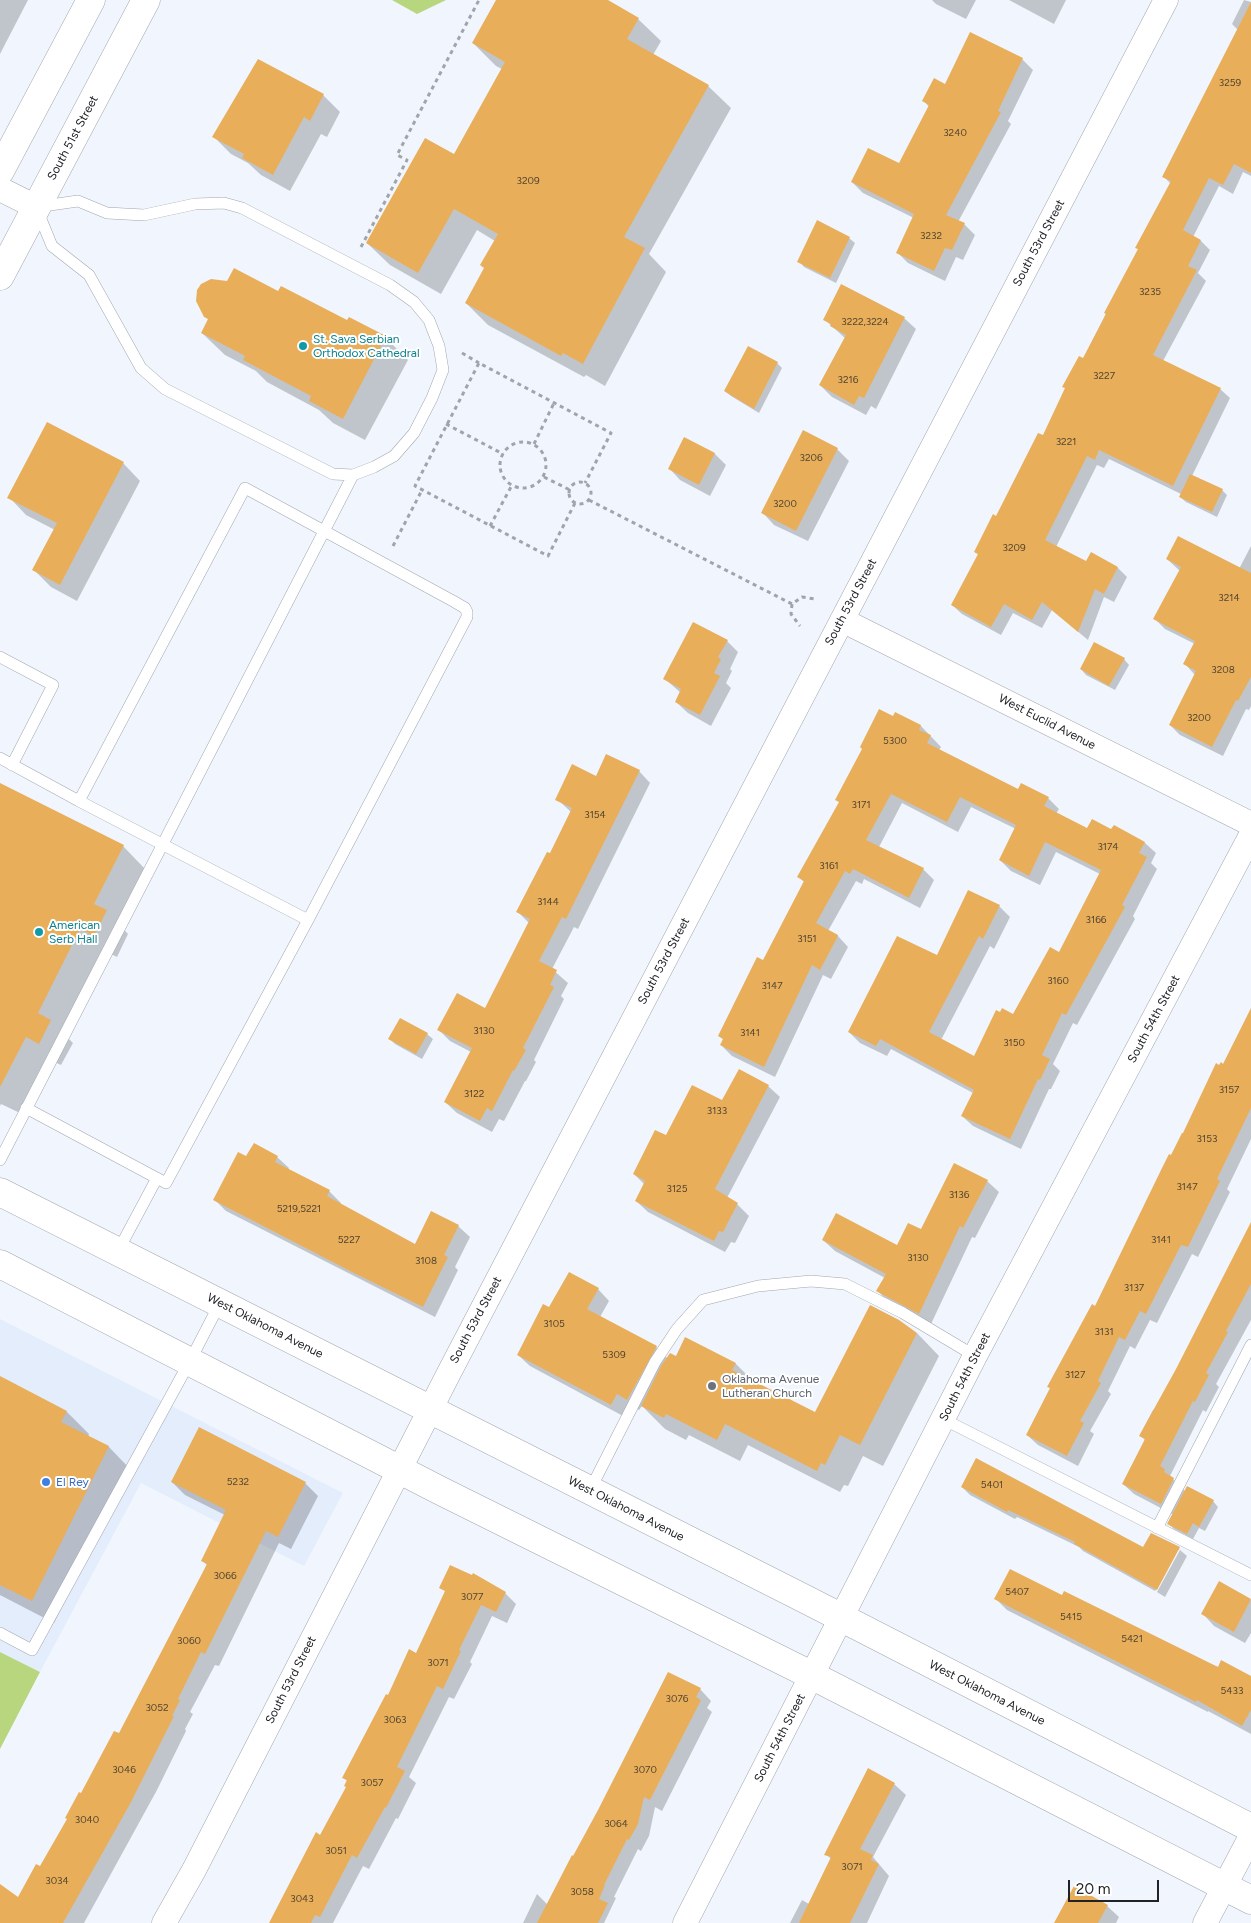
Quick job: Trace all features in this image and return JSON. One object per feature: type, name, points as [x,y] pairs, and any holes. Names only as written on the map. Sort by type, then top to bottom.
[{"type":"main road","points":[[0,171],[91,0]]},
{"type":"main road","name":"South 51st Street","points":[[0,276],[146,0]]},
{"type":"main road","name":"West Oklahoma Avenue","points":[[0,1192],[842,1618],[1251,1828]]},
{"type":"main road","points":[[0,1264],[399,1470],[812,1675],[1251,1900]]},
{"type":"street","name":"South 53rd Street","points":[[164,1923],[194,1870],[429,1410],[1166,0]]},
{"type":"street","points":[[0,189],[36,207]]},
{"type":"street","name":"West Euclid Avenue","points":[[842,620],[1251,824]]},
{"type":"street","name":"South 54th Street","points":[[685,1923],[943,1418],[1251,835]]},
{"type":"street","points":[[1205,1923],[1251,1836]]},
{"type":"lane","points":[[78,201],[107,213],[144,215],[195,204],[224,203],[242,208],[351,265],[390,284],[414,302],[429,320],[439,346],[443,370],[432,398],[414,433],[394,456],[374,468],[353,475],[333,474],[165,389],[141,368],[90,275],[52,246],[36,207],[78,201]]},
{"type":"lane","points":[[0,1160],[353,475]]},
{"type":"lane","points":[[26,1108],[166,1183],[308,920],[467,617],[467,612],[465,608],[245,488],[79,801]]},
{"type":"lane","points":[[0,658],[53,685],[12,765]]},
{"type":"lane","points":[[0,758],[308,920]]},
{"type":"lane","points":[[118,1251],[157,1178]]},
{"type":"lane","points":[[589,1491],[655,1362],[677,1329],[703,1300],[758,1286],[811,1281],[845,1284],[903,1313],[976,1356]]},
{"type":"lane","points":[[0,1633],[32,1650],[220,1303]]},
{"type":"lane","points":[[1157,1528],[1251,1345]]},
{"type":"lane","points":[[943,1418],[1251,1575]]},
{"type":"path","points":[[351,265],[407,160],[397,155],[479,0]]},
{"type":"path","points":[[574,503],[548,556],[414,486],[479,363],[611,433],[585,482]]},
{"type":"path","points":[[534,444],[554,403]]},
{"type":"path","points":[[424,413],[503,454]]},
{"type":"path","points":[[521,441],[534,444],[545,455],[547,470],[544,477],[531,487],[523,488],[512,485],[503,477],[500,470],[500,461],[503,454],[514,443],[521,441]]},
{"type":"path","points":[[544,477],[570,490]]},
{"type":"path","points":[[576,482],[585,482],[592,492],[589,500],[582,504],[574,503],[570,497],[570,490],[576,482]]},
{"type":"path","points":[[490,526],[512,485]]},
{"type":"path","points":[[383,564],[422,490]]},
{"type":"path","points":[[589,500],[792,604]]},
{"type":"path","points":[[800,626],[791,614],[792,604],[802,597],[815,599]]},
{"type":"shaded area","points":[[0,1319],[343,1493],[304,1566],[141,1483],[40,1672],[0,1652]]},
{"type":"green space","points":[[392,0],[446,0],[417,14]]},
{"type":"green space","points":[[0,1652],[40,1672],[0,1749]]},
{"type":"building","points":[[496,0],[608,0],[639,18],[627,39],[709,85],[624,237],[645,248],[583,364],[563,353],[561,356],[465,303],[484,268],[480,265],[498,234],[454,209],[418,273],[366,243],[425,138],[454,154],[505,62],[472,43]]},
{"type":"building","points":[[1251,2],[1251,173],[1234,164],[1223,185],[1209,178],[1183,230],[1201,240],[1188,266],[1197,270],[1153,355],[1221,388],[1173,486],[1099,450],[1095,460],[1087,456],[1045,540],[1086,561],[1091,552],[1118,567],[1104,594],[1095,589],[1078,632],[1042,602],[1032,620],[1004,604],[991,627],[951,605],[978,554],[974,552],[993,514],[996,516],[1038,433],[1043,435],[1065,388],[1062,387],[1079,356],[1083,358],[1106,314],[1104,313],[1138,249],[1135,248],[1171,181],[1162,177]]},
{"type":"building","points":[[970,32],[1023,58],[998,111],[1001,112],[946,215],[965,223],[952,250],[945,248],[934,271],[896,253],[914,214],[851,182],[868,148],[899,163],[929,105],[922,101],[934,78],[945,84]]},
{"type":"building","points":[[258,59],[324,94],[310,121],[304,117],[273,175],[242,158],[244,154],[212,137]]},
{"type":"building","points":[[817,220],[850,237],[830,278],[797,262]]},
{"type":"building","name":"St. Sava Serbian Orthodox Cathedral","points":[[234,268],[278,291],[281,286],[347,320],[349,317],[386,336],[343,419],[309,401],[311,396],[243,360],[245,356],[201,333],[208,319],[204,317],[196,301],[197,290],[201,284],[211,279],[227,281]]},
{"type":"building","points":[[841,284],[905,317],[864,398],[859,396],[854,405],[819,385],[846,335],[823,320]]},
{"type":"building","points":[[748,346],[778,362],[754,409],[724,391]]},
{"type":"building","points":[[47,422],[124,462],[60,585],[32,570],[57,523],[7,498]]},
{"type":"building","points":[[803,430],[838,448],[796,531],[761,513]]},
{"type":"building","points":[[684,437],[715,453],[699,485],[668,469]]},
{"type":"building","points":[[1190,474],[1223,489],[1212,512],[1179,497]]},
{"type":"building","points":[[1178,536],[1251,573],[1251,677],[1238,701],[1236,700],[1212,747],[1169,725],[1196,671],[1183,664],[1195,641],[1153,619],[1181,567],[1166,559]]},
{"type":"building","points":[[693,622],[728,640],[718,657],[721,659],[714,673],[720,676],[700,715],[675,702],[681,689],[663,679]]},
{"type":"building","points":[[1094,642],[1125,658],[1109,686],[1080,669]]},
{"type":"building","points":[[879,709],[893,716],[895,712],[921,725],[919,730],[931,735],[927,743],[1018,789],[1021,783],[1049,797],[1044,806],[1087,828],[1092,819],[1111,829],[1114,825],[1145,842],[1139,853],[1147,857],[1122,905],[1125,907],[1066,1015],[1062,1013],[1042,1055],[1050,1059],[1040,1080],[1038,1079],[1010,1139],[961,1116],[974,1090],[880,1039],[876,1046],[848,1032],[897,936],[937,955],[968,890],[1000,905],[983,939],[979,936],[929,1032],[974,1056],[996,1010],[1000,1012],[1002,1008],[1013,1014],[1050,947],[1059,952],[1101,870],[1045,842],[1029,876],[999,860],[1016,825],[960,797],[947,822],[891,794],[866,840],[924,868],[909,898],[853,869],[850,874],[845,871],[816,923],[838,935],[837,938],[820,970],[812,965],[764,1067],[720,1045],[723,1039],[718,1036],[757,957],[763,960],[804,881],[797,877],[839,802],[835,800],[862,749],[860,747]]},
{"type":"building","points":[[606,754],[640,770],[566,919],[562,917],[539,961],[557,970],[550,985],[554,987],[523,1048],[526,1050],[513,1070],[492,1111],[487,1108],[480,1121],[444,1102],[472,1048],[437,1030],[457,993],[485,1008],[530,919],[516,912],[547,852],[550,853],[572,808],[555,800],[572,764],[596,776]]},
{"type":"building","name":"American Serb Hall","points":[[0,783],[124,845],[94,904],[107,910],[94,936],[80,929],[38,1013],[51,1020],[39,1044],[26,1037],[0,1087]]},
{"type":"building","points":[[1251,1008],[1251,1108],[1217,1179],[1220,1181],[1188,1247],[1181,1245],[1146,1314],[1140,1311],[1125,1340],[1119,1337],[1098,1381],[1101,1383],[1080,1421],[1084,1423],[1067,1456],[1026,1435],[1050,1388],[1047,1387],[1092,1304],[1095,1306],[1169,1154],[1171,1155],[1183,1133],[1216,1063],[1219,1065],[1221,1062],[1223,1064]]},
{"type":"building","points":[[400,1018],[428,1033],[416,1054],[388,1039]]},
{"type":"building","points":[[739,1069],[769,1085],[715,1189],[738,1203],[723,1232],[719,1231],[714,1241],[635,1201],[645,1181],[633,1174],[655,1130],[666,1135],[692,1085],[722,1100]]},
{"type":"building","points":[[254,1143],[278,1156],[275,1162],[330,1190],[327,1196],[415,1244],[431,1211],[459,1225],[444,1255],[448,1257],[423,1307],[213,1200],[238,1152],[246,1156]]},
{"type":"building","points":[[954,1163],[988,1180],[963,1228],[960,1226],[919,1314],[876,1291],[886,1274],[822,1240],[836,1213],[897,1245],[908,1223],[921,1229]]},
{"type":"building","points":[[1251,1222],[1251,1284],[1206,1373],[1209,1375],[1195,1402],[1193,1401],[1160,1466],[1165,1469],[1164,1472],[1174,1478],[1161,1504],[1122,1484],[1145,1439],[1139,1436],[1176,1369]]},
{"type":"building","points":[[569,1272],[599,1288],[587,1309],[657,1346],[627,1400],[617,1394],[611,1405],[517,1355],[543,1304],[549,1307]]},
{"type":"building","name":"Oklahoma Avenue Lutheran Church","points":[[870,1305],[899,1320],[917,1333],[860,1445],[840,1435],[825,1465],[821,1463],[817,1471],[725,1424],[717,1440],[666,1414],[664,1418],[641,1406],[661,1366],[670,1353],[676,1356],[685,1337],[736,1363],[732,1370],[815,1412]]},
{"type":"building","name":"El Rey","points":[[0,1376],[67,1411],[61,1422],[109,1446],[32,1601],[0,1585]]},
{"type":"building","points":[[199,1427],[306,1482],[278,1537],[266,1531],[205,1654],[201,1652],[178,1699],[180,1700],[172,1716],[174,1716],[130,1804],[63,1923],[0,1923],[0,1884],[18,1897],[36,1864],[40,1866],[114,1731],[119,1733],[207,1564],[201,1561],[226,1510],[171,1482]]},
{"type":"building","points":[[976,1458],[1143,1547],[1151,1533],[1180,1547],[1157,1590],[1074,1544],[1075,1542],[1008,1510],[1007,1512],[961,1487]]},
{"type":"building","points":[[1187,1486],[1214,1500],[1199,1527],[1193,1523],[1187,1534],[1167,1524]]},
{"type":"building","points":[[450,1565],[472,1575],[473,1573],[506,1592],[496,1612],[481,1605],[443,1689],[437,1686],[397,1767],[405,1771],[386,1808],[357,1858],[352,1855],[320,1917],[315,1915],[311,1923],[269,1923],[316,1832],[320,1835],[346,1787],[344,1786],[347,1780],[342,1778],[386,1694],[388,1695],[409,1649],[416,1653],[445,1591],[439,1588]]},
{"type":"building","points":[[1010,1569],[1062,1595],[1064,1591],[1218,1667],[1221,1660],[1251,1676],[1251,1710],[1242,1726],[1197,1700],[1196,1702],[994,1599]]},
{"type":"building","points":[[1219,1581],[1251,1599],[1234,1632],[1201,1614]]},
{"type":"building","points":[[668,1672],[701,1688],[696,1697],[701,1700],[650,1800],[644,1797],[638,1824],[629,1840],[627,1839],[604,1885],[599,1899],[608,1903],[598,1923],[537,1923],[572,1855],[598,1810]]},
{"type":"building","points":[[868,1768],[895,1783],[860,1849],[873,1855],[871,1860],[879,1864],[850,1923],[799,1923],[831,1857],[824,1855]]},
{"type":"building","points":[[1074,1886],[1108,1905],[1098,1923],[1054,1923]]},
{"type":"place","name":"St. Sava Serbian Orthodox Cathedral","points":[[303,346]]},
{"type":"place","name":"American Serb Hall","points":[[39,932]]},
{"type":"place","name":"Oklahoma Avenue Lutheran Church","points":[[712,1386]]},
{"type":"place","name":"El Rey","points":[[46,1482]]}]
